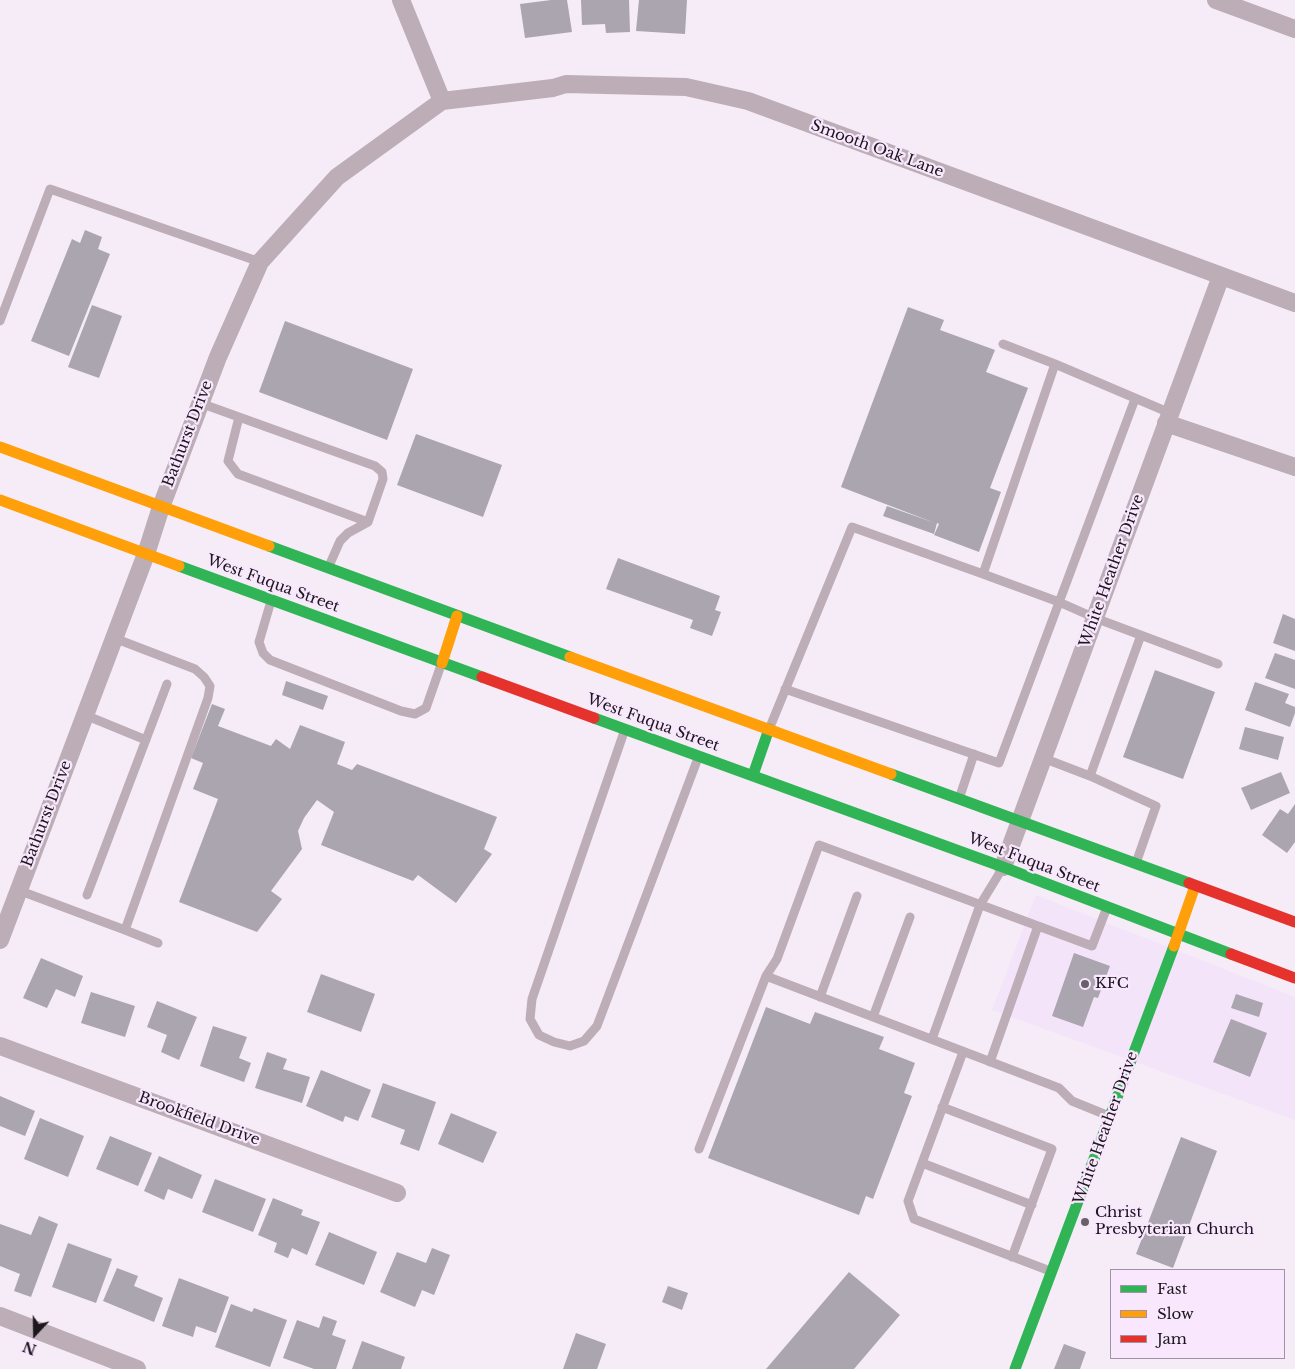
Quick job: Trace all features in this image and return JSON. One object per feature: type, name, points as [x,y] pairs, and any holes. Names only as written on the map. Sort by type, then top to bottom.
[{"type":"main road","points":[[0,447],[328,569],[1295,922]]},
{"type":"main road","name":"West Fuqua Street","points":[[0,500],[1003,867],[1295,978]]},
{"type":"main road","points":[[442,663],[457,616]]},
{"type":"main road","points":[[753,775],[769,729]]},
{"type":"main road","name":"White Heather Drive","points":[[1015,1369],[1053,1272],[1195,886]]},
{"type":"street","points":[[401,0],[442,101]]},
{"type":"street","points":[[1216,0],[1295,29]]},
{"type":"street","name":"Smooth Oak Lane","points":[[442,101],[552,88],[566,84],[686,87],[748,101],[1295,303]]},
{"type":"street","name":"Bathurst Drive","points":[[0,940],[146,554],[161,507],[218,356],[260,262],[337,177],[442,101]]},
{"type":"street","name":"White Heather Drive","points":[[1003,867],[1221,276]]},
{"type":"street","points":[[1168,418],[1295,467]]},
{"type":"street","name":"Brookfield Drive","points":[[0,1046],[397,1193]]},
{"type":"street","points":[[0,1316],[137,1369]]},
{"type":"lane","points":[[0,321],[50,189],[260,262]]},
{"type":"lane","points":[[1003,344],[1055,364],[1135,399],[1168,418]]},
{"type":"lane","points":[[983,574],[1055,364]]},
{"type":"lane","points":[[784,689],[999,763],[1135,399]]},
{"type":"lane","points":[[200,403],[376,466],[382,472],[383,478],[368,522],[340,541],[328,569]]},
{"type":"lane","points":[[239,416],[228,461],[238,474],[368,522]]},
{"type":"lane","points":[[769,729],[852,527],[1059,602],[1095,618],[1218,664]]},
{"type":"lane","points":[[271,600],[259,642],[263,653],[270,660],[402,711],[415,714],[426,708],[442,663]]},
{"type":"lane","points":[[1090,776],[1141,635]]},
{"type":"lane","points":[[114,638],[195,669],[210,686],[208,698],[125,930]]},
{"type":"lane","points":[[87,895],[167,684]]},
{"type":"lane","points":[[84,715],[146,740]]},
{"type":"lane","points":[[626,729],[532,999],[530,1019],[539,1035],[554,1042],[570,1046],[584,1041],[597,1026],[699,756]]},
{"type":"lane","points":[[959,799],[974,754]]},
{"type":"lane","points":[[1043,758],[1090,776],[1156,806],[1136,863]]},
{"type":"lane","points":[[699,1149],[766,976],[777,959],[819,845],[1092,946],[1107,907]]},
{"type":"lane","points":[[932,1039],[980,905],[1003,867]]},
{"type":"lane","points":[[18,890],[158,943]]},
{"type":"lane","points":[[820,997],[857,896]]},
{"type":"lane","points":[[873,1017],[910,917]]},
{"type":"lane","points":[[990,1062],[1038,926]]},
{"type":"lane","points":[[766,976],[1059,1088],[1072,1101],[1110,1116]]},
{"type":"lane","points":[[963,1052],[908,1201],[914,1219],[1053,1272]]},
{"type":"lane","points":[[942,1108],[1052,1149],[1012,1257]]},
{"type":"lane","points":[[922,1163],[1032,1205]]},
{"type":"shaded area","points":[[1036,895],[1295,997],[1295,1120],[992,1010]]},
{"type":"building","points":[[567,0],[572,32],[525,38],[520,4]]},
{"type":"building","points":[[581,0],[629,0],[630,32],[606,33],[605,24],[582,25]]},
{"type":"building","points":[[639,0],[687,0],[685,34],[636,31]]},
{"type":"building","points":[[85,230],[102,237],[98,249],[110,254],[69,356],[31,341],[72,239],[80,243]]},
{"type":"building","points":[[92,305],[122,316],[99,378],[68,367]]},
{"type":"building","points":[[908,307],[944,320],[940,330],[995,350],[986,372],[1028,388],[990,488],[1001,492],[979,552],[934,535],[939,524],[937,523],[934,534],[883,516],[887,506],[935,523],[841,487]]},
{"type":"building","points":[[285,321],[413,369],[387,440],[259,392]]},
{"type":"building","points":[[416,434],[502,465],[483,517],[397,485]]},
{"type":"building","points":[[618,558],[720,596],[715,610],[721,612],[712,636],[690,628],[693,620],[606,589]]},
{"type":"building","points":[[1283,614],[1295,619],[1295,651],[1273,643]]},
{"type":"building","points":[[1275,653],[1295,660],[1295,689],[1265,678]]},
{"type":"building","points":[[1155,670],[1215,692],[1183,779],[1123,757]]},
{"type":"building","points":[[286,681],[328,696],[323,710],[282,695]]},
{"type":"building","points":[[1255,682],[1289,694],[1285,703],[1295,707],[1290,727],[1245,710]]},
{"type":"building","points":[[212,704],[225,709],[218,726],[271,746],[276,739],[290,749],[300,725],[345,742],[337,764],[352,770],[357,764],[497,817],[484,849],[492,854],[456,903],[418,875],[413,881],[321,845],[334,812],[317,800],[304,818],[298,831],[302,849],[271,891],[282,899],[257,932],[179,902],[218,799],[193,789],[203,763],[191,758]]},
{"type":"building","points":[[1245,727],[1284,737],[1278,760],[1239,749]]},
{"type":"building","points":[[1281,772],[1290,793],[1251,810],[1241,788]]},
{"type":"building","points":[[1295,804],[1295,842],[1287,853],[1262,835],[1280,809],[1288,814]]},
{"type":"building","points":[[1074,953],[1110,966],[1098,998],[1094,997],[1083,1027],[1052,1016]]},
{"type":"building","points":[[41,958],[83,976],[75,997],[56,989],[47,1008],[23,998]]},
{"type":"building","points":[[321,974],[375,994],[361,1032],[307,1012]]},
{"type":"building","points":[[91,992],[135,1006],[125,1037],[81,1023]]},
{"type":"building","points":[[1236,994],[1263,1003],[1259,1017],[1231,1008]]},
{"type":"building","points":[[157,1001],[197,1017],[179,1060],[161,1052],[167,1035],[147,1027]]},
{"type":"building","points":[[766,1007],[810,1024],[815,1012],[884,1037],[879,1049],[915,1063],[904,1093],[912,1096],[873,1199],[866,1196],[859,1215],[708,1158]]},
{"type":"building","points":[[1231,1019],[1267,1033],[1250,1077],[1213,1062]]},
{"type":"building","points":[[213,1026],[247,1037],[239,1058],[251,1063],[244,1082],[200,1066]]},
{"type":"building","points":[[267,1052],[287,1059],[283,1069],[310,1077],[302,1103],[255,1088]]},
{"type":"building","points":[[321,1070],[371,1090],[358,1121],[345,1116],[343,1122],[306,1106]]},
{"type":"building","points":[[383,1083],[436,1102],[419,1151],[400,1144],[405,1130],[371,1117]]},
{"type":"building","points":[[0,1096],[35,1111],[25,1136],[0,1126]]},
{"type":"building","points":[[451,1113],[497,1132],[483,1163],[438,1144]]},
{"type":"building","points":[[40,1118],[84,1136],[68,1177],[24,1159]]},
{"type":"building","points":[[110,1136],[152,1153],[138,1186],[96,1169]]},
{"type":"building","points":[[1181,1137],[1217,1151],[1173,1268],[1136,1254]]},
{"type":"building","points":[[159,1156],[202,1175],[192,1199],[168,1189],[164,1200],[144,1191]]},
{"type":"building","points":[[215,1179],[266,1199],[253,1232],[202,1212]]},
{"type":"building","points":[[273,1198],[303,1210],[301,1215],[320,1222],[307,1255],[292,1248],[288,1258],[274,1252],[277,1243],[258,1235]]},
{"type":"building","points":[[39,1216],[58,1224],[31,1297],[14,1291],[20,1274],[0,1266],[0,1224],[31,1235]]},
{"type":"building","points":[[329,1232],[377,1252],[364,1285],[315,1265]]},
{"type":"building","points":[[68,1243],[112,1259],[96,1303],[52,1287]]},
{"type":"building","points":[[432,1248],[450,1255],[434,1295],[422,1290],[415,1307],[380,1292],[397,1252],[426,1263]]},
{"type":"building","points":[[117,1268],[138,1276],[134,1286],[163,1298],[154,1322],[103,1301]]},
{"type":"building","points":[[849,1272],[900,1315],[854,1369],[766,1369]]},
{"type":"building","points":[[179,1278],[229,1297],[216,1333],[196,1326],[193,1337],[162,1326]]},
{"type":"building","points":[[668,1286],[688,1293],[682,1310],[662,1302]]},
{"type":"building","points":[[231,1304],[252,1312],[254,1308],[287,1320],[270,1367],[215,1347]]},
{"type":"building","points":[[323,1316],[337,1321],[332,1335],[346,1340],[336,1369],[314,1369],[283,1358],[297,1320],[319,1328]]},
{"type":"building","points":[[576,1333],[606,1344],[597,1369],[563,1369]]},
{"type":"building","points":[[362,1341],[405,1357],[401,1369],[352,1369]]},
{"type":"building","points":[[1064,1344],[1086,1352],[1080,1369],[1054,1369]]},
{"type":"traffic: fast","points":[[269,546],[570,657]]},
{"type":"traffic: fast","points":[[179,566],[482,677]]},
{"type":"traffic: fast","points":[[594,718],[1003,867],[1231,954]]},
{"type":"traffic: fast","points":[[753,775],[769,729]]},
{"type":"traffic: fast","points":[[891,774],[1189,883]]},
{"type":"traffic: fast","points":[[1015,1369],[1174,946]]},
{"type":"traffic: slow","points":[[0,447],[269,546]]},
{"type":"traffic: slow","points":[[0,500],[179,566]]},
{"type":"traffic: slow","points":[[442,663],[457,616]]},
{"type":"traffic: slow","points":[[570,657],[891,774]]},
{"type":"traffic: slow","points":[[1174,946],[1195,886]]},
{"type":"traffic: jam","points":[[482,677],[594,718]]},
{"type":"traffic: jam","points":[[1189,883],[1295,922]]},
{"type":"traffic: jam","points":[[1231,954],[1295,978]]},
{"type":"place","name":"KFC","points":[[1085,984]]},
{"type":"place","name":"Christ Presbyterian Church","points":[[1085,1222]]}]
